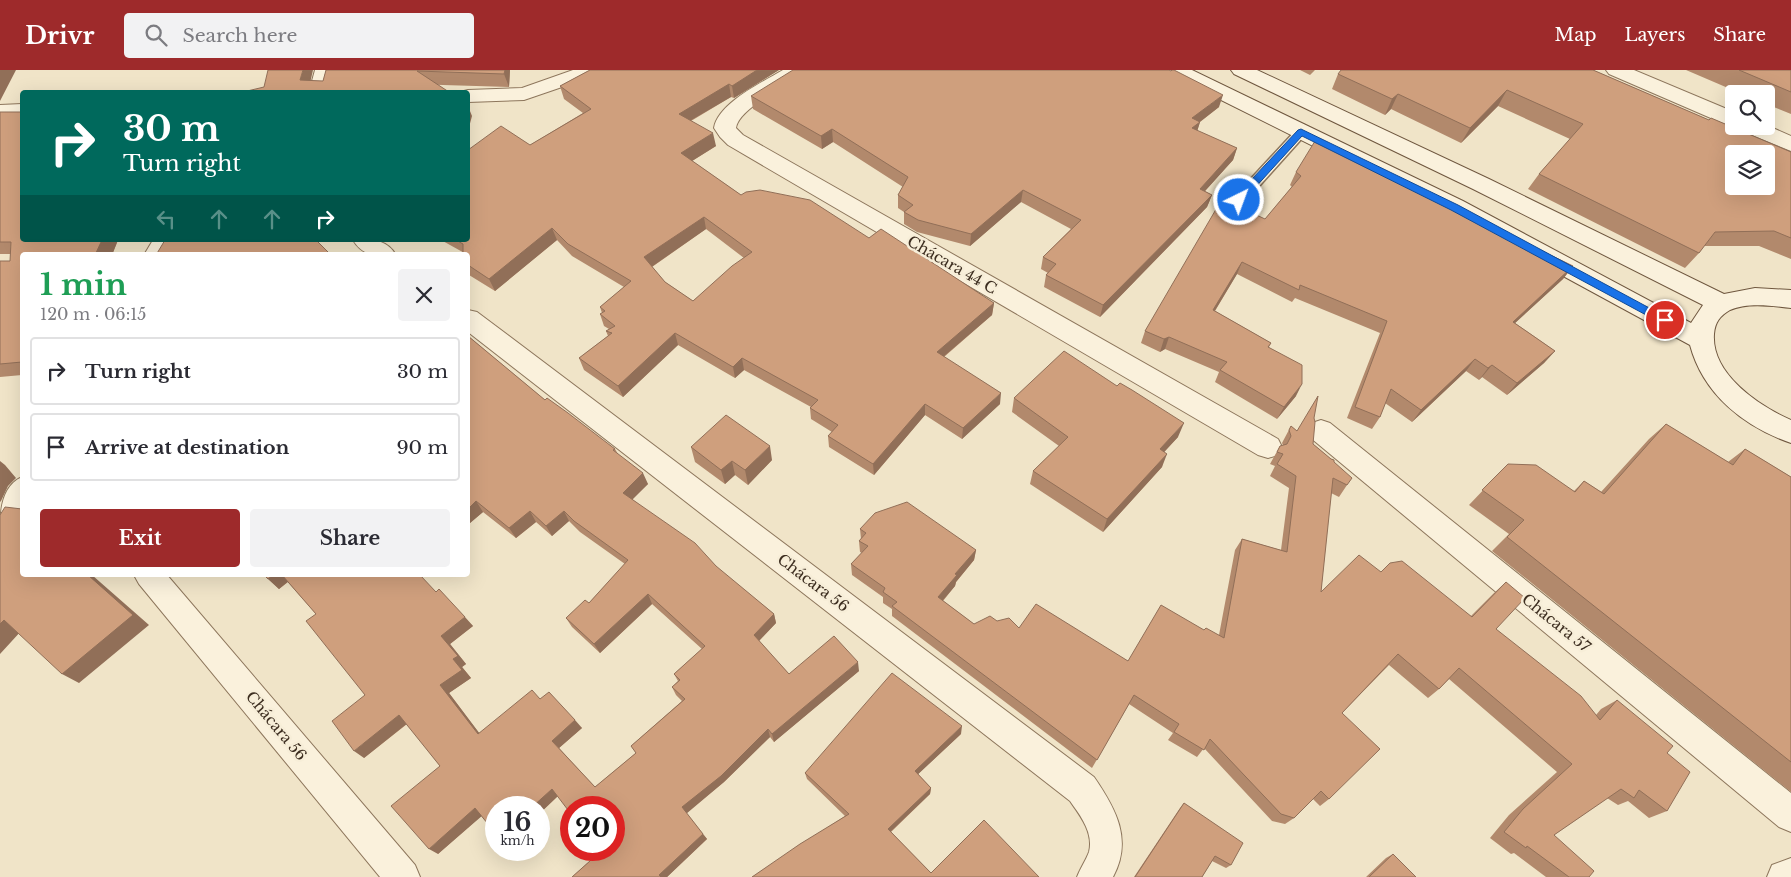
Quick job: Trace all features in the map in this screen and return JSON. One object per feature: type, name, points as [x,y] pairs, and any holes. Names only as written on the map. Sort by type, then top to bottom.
[{"type":"street","points":[[320,90],[325,70]]},
{"type":"street","points":[[470,96],[524,94],[593,70]]},
{"type":"street","name":"Chácara 44 C","points":[[798,70],[734,110],[725,119],[724,127],[728,134],[762,156],[1268,447]]},
{"type":"street","points":[[1176,70],[1454,208],[1700,339]]},
{"type":"street","points":[[1241,70],[1481,184],[1722,303]]},
{"type":"street","points":[[1616,70],[1725,116]]},
{"type":"street","points":[[0,112],[20,111]]},
{"type":"street","points":[[1770,135],[1791,144]]},
{"type":"street","points":[[1454,208],[1481,184]]},
{"type":"street","points":[[368,242],[380,252]]},
{"type":"street","points":[[1790,299],[1771,296],[1744,296],[1722,303],[1709,312],[1702,325],[1700,339],[1707,363],[1726,388],[1753,412],[1791,432]]},
{"type":"street","name":"Chácara 56","points":[[470,321],[1082,788],[1101,820],[1105,837],[1104,858],[1094,877]]},
{"type":"street","name":"Chácara 57","points":[[1321,431],[1791,815]]},
{"type":"street","points":[[0,525],[20,492]]},
{"type":"street","name":"Chácara 56","points":[[151,577],[403,877]]},
{"type":"street","points":[[1784,877],[1791,875]]},
{"type":"lane","points":[[1239,200],[1301,132]]},
{"type":"building","points":[[268,70],[303,70],[300,80],[323,81],[326,70],[505,70],[504,74],[417,71],[446,90],[251,90],[264,87]]},
{"type":"building","points":[[590,70],[757,70],[732,86],[729,84],[679,114],[713,133],[681,153],[741,195],[746,192],[760,190],[810,200],[869,238],[881,229],[994,303],[937,352],[1001,393],[963,428],[925,404],[873,464],[828,436],[838,425],[810,408],[818,400],[742,358],[733,367],[675,333],[618,386],[579,358],[612,333],[606,331],[615,326],[600,314],[605,311],[600,307],[631,281],[568,244],[552,228],[489,279],[470,266],[470,252],[463,252],[463,244],[460,242],[470,242],[470,149],[501,126],[530,145],[591,109],[560,86]],"holes":[[[704,217],[752,252],[732,266],[693,301],[665,282],[644,257]]]},
{"type":"building","points":[[793,70],[1174,70],[1223,95],[1192,118],[1200,122],[1192,128],[1237,148],[1200,189],[1212,195],[1103,305],[1046,275],[1056,264],[1043,257],[1081,220],[1023,190],[971,234],[918,220],[904,212],[913,205],[898,195],[908,177],[832,129],[821,136],[751,96]]},
{"type":"building","points":[[1341,70],[1593,70],[1709,120],[1711,118],[1725,124],[1725,135],[1751,135],[1775,145],[1725,145],[1725,195],[1775,195],[1775,145],[1791,152],[1791,238],[1774,231],[1715,232],[1699,253],[1539,174],[1583,124],[1507,90],[1470,128],[1398,94],[1392,99],[1338,74]]},
{"type":"building","points":[[1739,70],[1791,70],[1791,92]]},
{"type":"building","points":[[0,112],[20,112],[20,242],[101,242],[96,252],[20,252],[20,362],[0,364],[0,261],[10,261],[11,242],[0,242]]},
{"type":"building","points":[[1315,141],[1573,266],[1513,322],[1555,351],[1517,383],[1492,365],[1488,368],[1475,359],[1421,410],[1391,389],[1380,417],[1355,407],[1387,321],[1300,285],[1299,290],[1242,262],[1213,310],[1271,343],[1268,347],[1302,365],[1302,384],[1284,407],[1220,370],[1227,362],[1169,337],[1164,339],[1145,331],[1222,199],[1265,219],[1301,176],[1296,172]]},
{"type":"building","points":[[164,242],[318,242],[328,252],[158,252]]},
{"type":"building","points":[[470,338],[545,400],[547,398],[568,413],[643,473],[623,493],[695,543],[716,566],[774,614],[754,635],[789,674],[834,636],[858,662],[772,734],[768,729],[721,776],[682,807],[703,834],[659,875],[661,877],[572,877],[590,861],[625,861],[625,796],[560,796],[560,800],[552,789],[544,796],[485,796],[485,820],[475,808],[429,849],[391,806],[440,766],[399,715],[354,751],[332,721],[365,695],[306,621],[316,614],[284,577],[422,577],[436,592],[439,589],[465,617],[441,636],[458,656],[453,659],[462,670],[440,685],[478,734],[532,690],[540,699],[549,692],[575,720],[552,741],[595,787],[636,753],[631,746],[685,699],[672,687],[680,680],[674,674],[705,646],[648,594],[594,644],[566,618],[585,600],[589,603],[628,560],[574,521],[564,511],[546,526],[530,511],[509,528],[476,501],[470,507]]},
{"type":"building","points":[[1064,351],[1117,386],[1120,383],[1184,423],[1160,449],[1167,454],[1107,519],[1033,471],[1068,437],[1014,398]]},
{"type":"building","points":[[1318,396],[1314,418],[1313,444],[1334,460],[1352,478],[1347,485],[1333,478],[1321,592],[1359,555],[1381,572],[1390,563],[1402,561],[1472,617],[1506,582],[1525,598],[1496,629],[1581,696],[1600,720],[1617,700],[1673,746],[1667,753],[1690,772],[1667,811],[1639,790],[1634,798],[1621,789],[1554,835],[1594,871],[1589,877],[1569,877],[1527,846],[1526,848],[1504,832],[1523,809],[1572,764],[1459,668],[1439,689],[1398,654],[1342,713],[1380,749],[1329,799],[1321,791],[1294,818],[1281,814],[1210,739],[1204,750],[1174,732],[1179,724],[1134,695],[1097,760],[892,606],[897,602],[883,592],[885,588],[851,564],[868,546],[859,541],[866,533],[860,529],[875,513],[907,502],[976,550],[938,597],[974,624],[990,616],[997,621],[1009,618],[1019,628],[1036,604],[1128,661],[1161,605],[1204,630],[1206,628],[1224,638],[1242,539],[1287,552],[1296,476],[1277,464],[1283,454],[1277,452],[1280,446],[1287,444],[1291,436],[1289,430],[1291,426],[1297,431]]},
{"type":"building","points":[[726,415],[770,446],[745,470],[732,461],[721,470],[691,447]]},
{"type":"building","points":[[1666,424],[1733,465],[1745,449],[1791,477],[1791,762],[1507,537],[1524,520],[1482,490],[1508,464],[1536,465],[1575,492],[1584,481],[1604,494]]},
{"type":"building","points":[[5,507],[20,509],[20,577],[90,577],[133,615],[62,674],[4,620],[0,624],[0,515]]},
{"type":"building","points":[[892,673],[962,726],[915,771],[931,788],[888,829],[931,873],[984,820],[1039,877],[752,877],[800,844],[849,814],[805,773]]},
{"type":"building","points":[[1184,803],[1243,843],[1231,865],[1215,856],[1202,877],[1135,877]]},
{"type":"building","points":[[1393,854],[1416,877],[1369,877]]},
{"type":"route","points":[[1239,200],[1301,132],[1454,208],[1665,320]]}]
